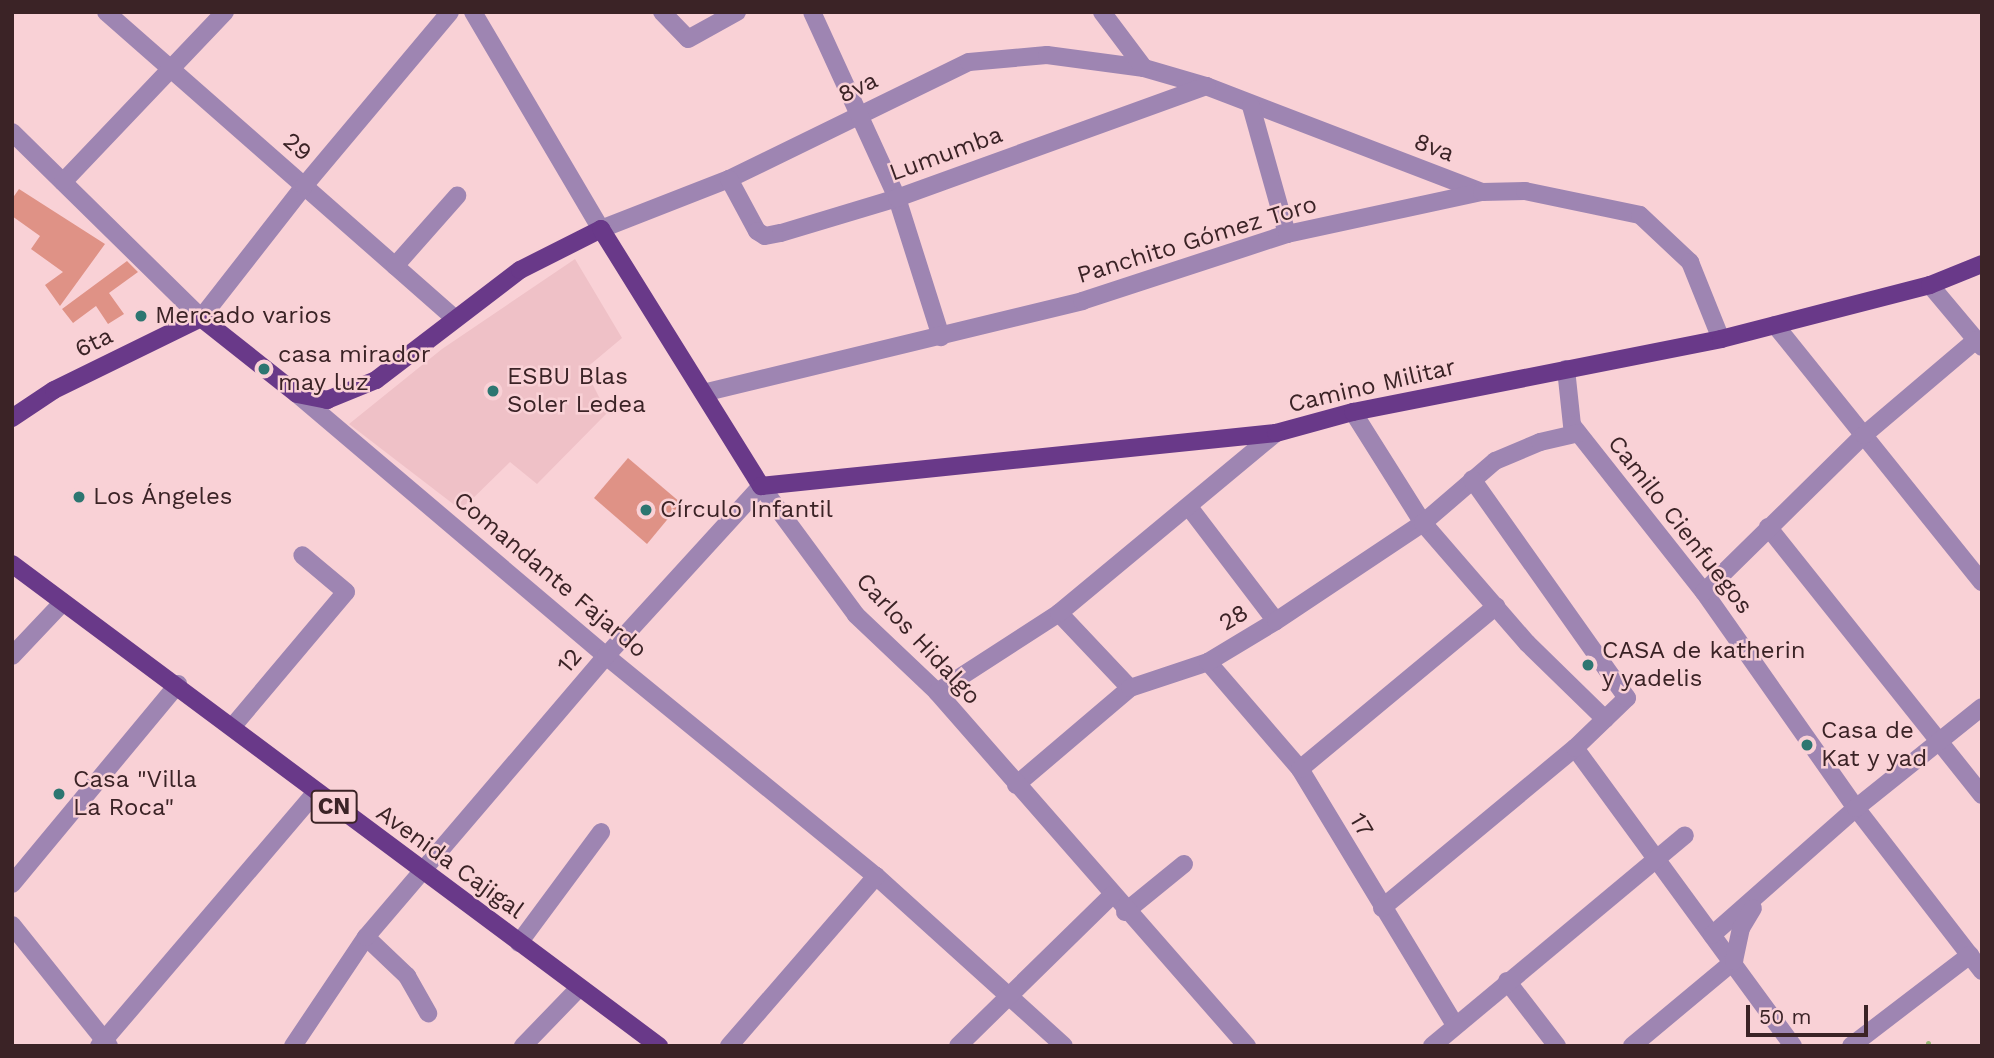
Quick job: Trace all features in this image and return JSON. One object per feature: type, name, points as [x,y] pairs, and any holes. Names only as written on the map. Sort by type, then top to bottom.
[{"type":"main road","name":"8va","points":[[297,394],[327,400],[376,380],[520,271],[601,229]]},
{"type":"main road","name":"Carlos Hidalgo","points":[[601,229],[707,392],[761,486]]},
{"type":"main road","name":"Camino Militar","points":[[761,486],[1276,433],[1353,412],[1721,339],[1930,285],[1982,264]]},
{"type":"main road","name":"Comandante Fajardo","points":[[201,318],[297,394]]},
{"type":"main road","name":"6ta","points":[[12,418],[54,390],[201,318]]},
{"type":"main road","name":"Avenida Cajigal","points":[[12,565],[178,684],[422,873],[659,1046]]},
{"type":"street","name":"29","points":[[106,12],[455,319]]},
{"type":"street","points":[[63,182],[225,12]]},
{"type":"street","points":[[201,318],[304,186],[450,12]]},
{"type":"street","points":[[473,12],[601,229]]},
{"type":"street","points":[[662,12],[688,39],[737,12]]},
{"type":"street","points":[[812,12],[897,198],[941,337]]},
{"type":"street","points":[[1102,12],[1144,68]]},
{"type":"street","name":"8va","points":[[601,229],[729,179],[969,62],[1047,55],[1144,68],[1206,86],[1251,106],[1482,192]]},
{"type":"street","name":"Lumumba","points":[[729,179],[738,203],[765,236],[897,198],[1206,86]]},
{"type":"street","points":[[1251,106],[1287,233]]},
{"type":"street","name":"Comandante Fajardo","points":[[12,132],[201,318]]},
{"type":"street","name":"Panchito Gómez Toro","points":[[707,392],[1082,301],[1287,233],[1482,192],[1525,191],[1640,215],[1690,262],[1721,339]]},
{"type":"street","points":[[395,266],[457,197]]},
{"type":"street","points":[[1704,593],[1864,435],[1979,343],[1930,285]]},
{"type":"street","points":[[1775,325],[1982,582]]},
{"type":"street","name":"Camilo Cienfuegos","points":[[1566,369],[1572,425],[1704,593],[1856,808],[1982,971]]},
{"type":"street","name":"Comandante Fajardo","points":[[297,394],[607,656],[876,876],[1011,995],[1064,1046]]},
{"type":"street","points":[[1353,412],[1423,523],[1527,643],[1605,719]]},
{"type":"street","points":[[937,692],[1059,613],[1276,433]]},
{"type":"street","name":"28","points":[[1016,785],[1130,688],[1208,662],[1276,621],[1423,523],[1495,461],[1540,442],[1578,433]]},
{"type":"street","points":[[1382,908],[1575,748],[1628,698],[1472,479]]},
{"type":"street","name":"12","points":[[293,1046],[366,937],[607,656],[761,486]]},
{"type":"street","name":"Carlos Hidalgo","points":[[761,486],[856,615],[937,692],[1125,912],[1247,1046]]},
{"type":"street","points":[[1189,507],[1276,621]]},
{"type":"street","points":[[1768,527],[1982,795]]},
{"type":"street","points":[[233,726],[346,592],[302,555]]},
{"type":"street","points":[[12,656],[63,602]]},
{"type":"street","points":[[1300,769],[1496,606]]},
{"type":"street","points":[[1059,613],[1130,688]]},
{"type":"street","name":"17","points":[[1208,662],[1300,769],[1455,1026]]},
{"type":"street","points":[[12,884],[178,684]]},
{"type":"street","points":[[1712,935],[1758,899],[1784,870],[1856,808],[1982,707]]},
{"type":"street","points":[[1575,748],[1655,859],[1734,961],[1793,1046]]},
{"type":"street","points":[[12,925],[104,1044],[316,792]]},
{"type":"street","points":[[519,943],[601,832]]},
{"type":"street","points":[[1432,1046],[1685,835]]},
{"type":"street","points":[[1125,912],[1184,864]]},
{"type":"street","points":[[729,1046],[876,876]]},
{"type":"street","points":[[958,1046],[1112,895]]},
{"type":"street","points":[[1632,1046],[1734,961],[1741,928],[1758,899]]},
{"type":"street","points":[[366,937],[407,976],[428,1013]]},
{"type":"street","points":[[1851,1046],[1970,955]]},
{"type":"street","points":[[1507,981],[1557,1046]]},
{"type":"street","points":[[523,1046],[579,988]]},
{"type":"shaded area","name":"ESBU Blas Soler Ledea","points":[[575,259],[622,338],[585,369],[607,413],[537,484],[510,462],[461,510],[349,424],[442,349]]},
{"type":"building","points":[[19,189],[105,244],[60,306],[45,285],[63,272],[31,249],[40,236],[12,216],[12,199]]},
{"type":"building","points":[[127,261],[138,272],[109,293],[124,314],[108,324],[96,306],[73,323],[62,309]]},
{"type":"building","points":[[628,458],[681,503],[647,544],[594,498]]},
{"type":"place","name":"Mercado varios","points":[[141,316]]},
{"type":"place","name":"casa mirador may luz","points":[[264,369]]},
{"type":"place","name":"ESBU Blas Soler Ledea","points":[[493,391]]},
{"type":"place","name":"Los Ángeles","points":[[79,497]]},
{"type":"place","name":"Círculo Infantil","points":[[646,510]]},
{"type":"place","name":"CASA de katherin y yadelis","points":[[1588,665]]},
{"type":"place","name":"Casa de Kat y yad","points":[[1807,745]]},
{"type":"place","name":"Casa \"Villa La Roca\"","points":[[59,794]]}]
